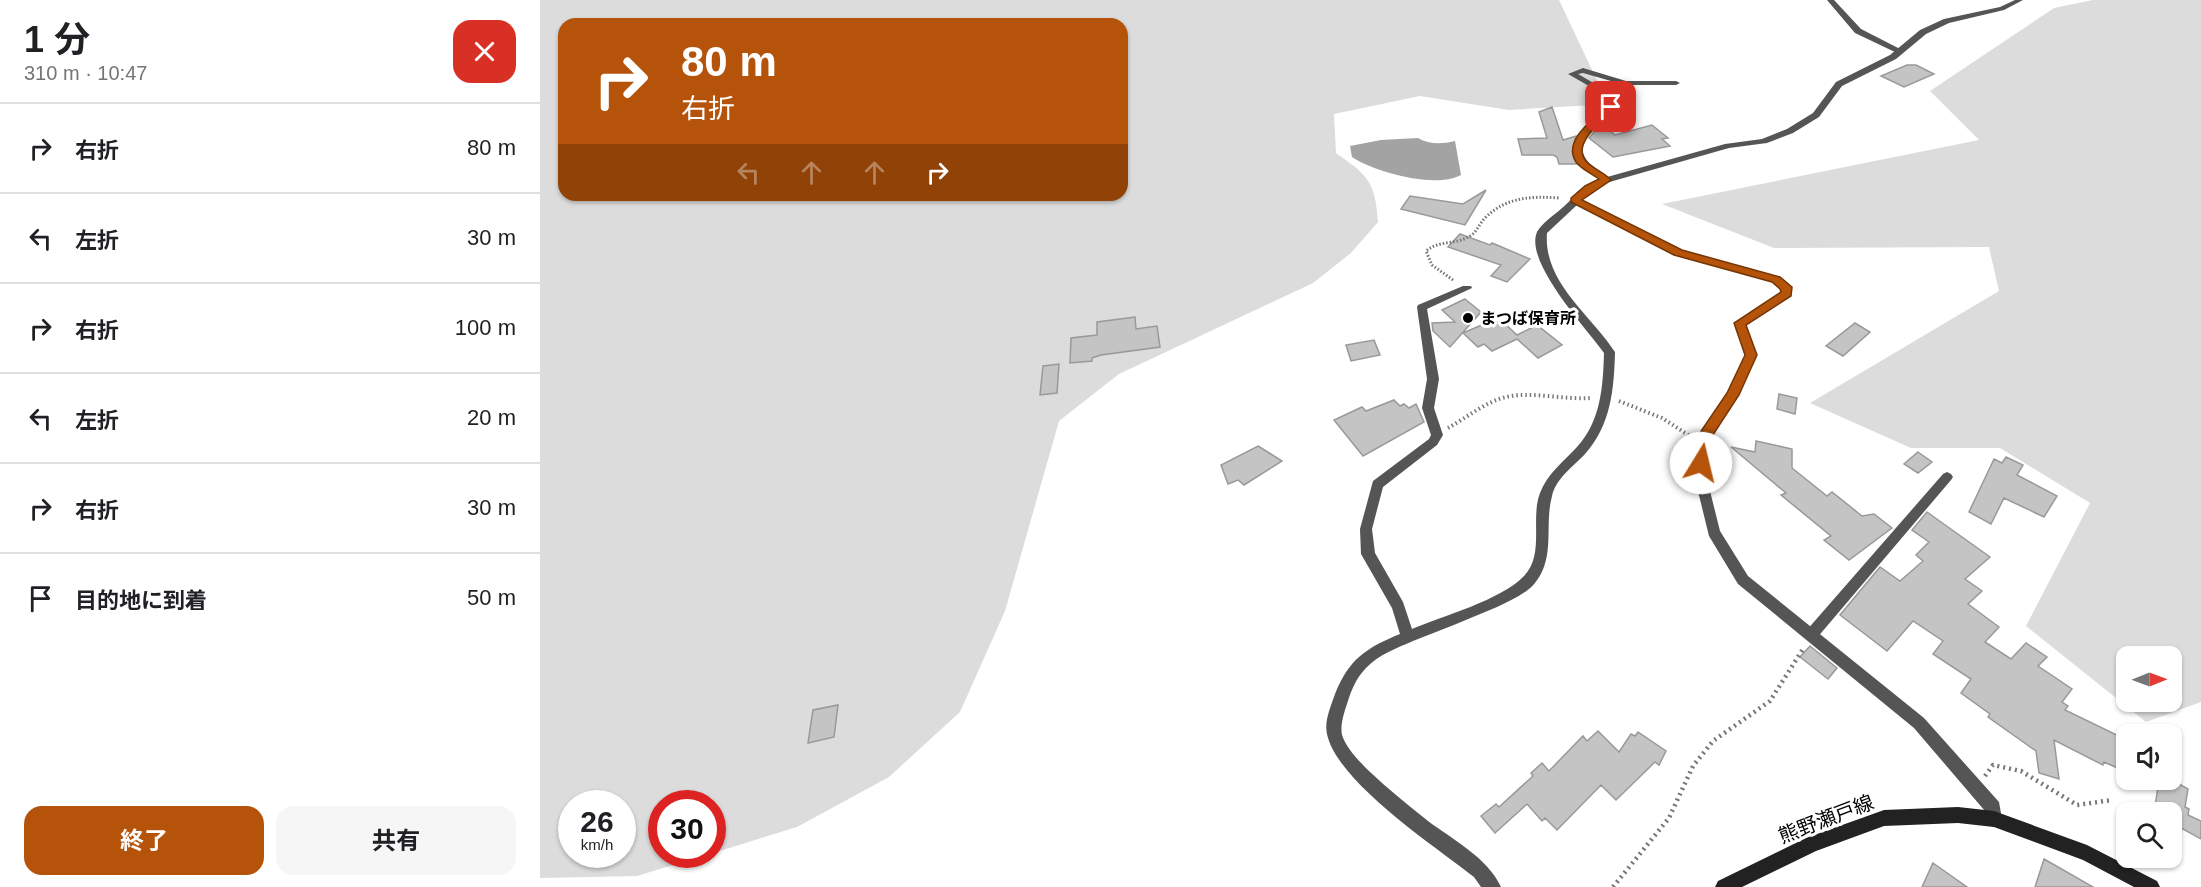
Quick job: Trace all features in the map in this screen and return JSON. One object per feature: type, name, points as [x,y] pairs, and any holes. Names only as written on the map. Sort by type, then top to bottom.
[{"type":"main road","name":"熊野瀬戸線","points":[[1724,887],[1812,844],[1884,818],[1958,815],[1994,819],[2087,853],[2151,887]]},
{"type":"street","points":[[1830,0],[1858,31],[1900,51]]},
{"type":"street","points":[[1492,887],[1480,871],[1364,779],[1345,756],[1334,735],[1339,702],[1349,677],[1368,657],[1484,605],[1529,580],[1540,563],[1545,500],[1549,485],[1587,445],[1600,424],[1610,352],[1561,288],[1543,258],[1539,242],[1542,232],[1589,188],[1606,180],[1728,146],[1764,141],[1790,131],[1816,115],[1839,84],[1900,51],[1923,32],[1941,23],[2002,9],[2020,0]]},
{"type":"street","points":[[1606,180],[1581,162],[1577,151],[1580,139],[1611,107],[1612,96],[1572,74],[1583,70],[1625,82],[1676,83]]},
{"type":"street","points":[[1576,200],[1678,252],[1776,279],[1786,287],[1787,293],[1740,323],[1751,355],[1732,395],[1700,443],[1702,483],[1714,532],[1743,580],[1919,723],[1993,808],[1994,819]]},
{"type":"street","points":[[1408,638],[1398,606],[1368,554],[1366,529],[1370,503],[1377,484],[1432,442],[1437,435],[1428,408],[1433,379],[1422,307],[1467,288]]},
{"type":"street","points":[[1811,635],[1947,477]]},
{"type":"path","points":[[1467,288],[1436,268],[1427,258],[1426,251],[1432,245],[1471,235],[1495,210],[1523,195],[1576,200]]},
{"type":"path","points":[[1437,435],[1504,397],[1518,395],[1569,400],[1605,396],[1662,418],[1700,443]]},
{"type":"path","points":[[1613,887],[1669,818],[1694,766],[1713,741],[1770,701],[1784,682],[1811,635]]},
{"type":"path","points":[[1978,793],[1993,765],[2021,771],[2077,805],[2112,800]]},
{"type":"shaded area","points":[[540,0],[1559,0],[1601,89],[1593,105],[1509,110],[1420,96],[1334,114],[1336,153],[1363,174],[1368,181],[1375,198],[1378,222],[1351,253],[1313,283],[1119,374],[1059,421],[1005,611],[960,712],[889,777],[797,827],[726,849],[726,790],[648,790],[648,868],[663,868],[637,876],[540,878]]},
{"type":"shaded area","points":[[2093,0],[2201,0],[2201,702],[2182,709],[2182,646],[2116,646],[2116,698],[2026,626],[2090,503],[2000,448],[1911,448],[1810,403],[1999,291],[1989,247],[1774,248],[1662,204],[1979,140],[1930,91],[2054,8]]},
{"type":"shaded area","points":[[1418,138],[1436,143],[1455,141],[1461,175],[1437,180],[1405,177],[1375,168],[1352,157],[1350,146],[1381,140]]},
{"type":"shaded area","points":[[2134,712],[2174,712],[2146,722]]},
{"type":"building","points":[[1907,65],[1916,65],[1934,74],[1904,87],[1881,76]]},
{"type":"building","points":[[1552,107],[1563,140],[1576,136],[1572,152],[1577,164],[1559,164],[1557,157],[1553,155],[1522,155],[1518,139],[1547,138],[1539,112]]},
{"type":"building","points":[[1652,125],[1668,138],[1662,139],[1670,146],[1613,157],[1589,138],[1596,130],[1605,127],[1615,135]]},
{"type":"building","points":[[1486,190],[1465,225],[1401,209],[1410,196],[1463,204]]},
{"type":"building","points":[[1460,234],[1490,245],[1492,243],[1530,259],[1507,282],[1491,276],[1501,265],[1448,247]]},
{"type":"building","points":[[1465,299],[1481,312],[1450,347],[1433,331],[1432,323],[1455,322],[1442,310]]},
{"type":"building","points":[[1135,317],[1136,329],[1157,326],[1160,347],[1101,355],[1092,358],[1092,361],[1070,363],[1071,338],[1097,335],[1097,322]]},
{"type":"building","points":[[1501,320],[1517,335],[1537,325],[1562,345],[1538,358],[1517,339],[1492,351],[1484,344],[1478,347],[1463,333],[1491,321],[1494,324]]},
{"type":"building","points":[[1855,323],[1870,332],[1843,356],[1826,346]]},
{"type":"building","points":[[1374,340],[1380,355],[1351,361],[1346,345]]},
{"type":"building","points":[[1059,364],[1057,393],[1040,395],[1043,366]]},
{"type":"building","points":[[1779,394],[1797,398],[1795,414],[1777,409]]},
{"type":"building","points":[[1394,400],[1400,406],[1404,404],[1409,408],[1416,404],[1424,422],[1363,456],[1334,420],[1362,407],[1366,411]]},
{"type":"building","points":[[1756,441],[1792,449],[1792,468],[1827,496],[1832,492],[1862,516],[1874,514],[1892,528],[1849,560],[1824,540],[1831,536],[1781,495],[1786,493],[1731,447],[1755,452]]},
{"type":"building","points":[[1258,446],[1282,461],[1244,485],[1238,480],[1228,484],[1221,465]]},
{"type":"building","points":[[1918,452],[1932,462],[1918,473],[1904,464]]},
{"type":"building","points":[[2006,457],[2023,465],[2017,475],[2057,496],[2044,517],[2004,498],[1991,524],[1969,512],[1994,459],[2002,463]]},
{"type":"building","points":[[1927,512],[1990,557],[1965,579],[1982,591],[1968,604],[1999,627],[1985,642],[2011,659],[2026,643],[2047,657],[2038,666],[2072,689],[2062,702],[2068,706],[2065,710],[2116,735],[2116,767],[2104,762],[2103,765],[2054,740],[2059,779],[2039,773],[2036,751],[1988,717],[1990,714],[1961,693],[1971,679],[1933,654],[1943,641],[1913,621],[1887,651],[1840,615],[1880,567],[1900,581],[1923,561],[1916,555],[1929,542],[1912,530]]},
{"type":"building","points":[[1810,646],[1837,668],[1828,679],[1800,657]]},
{"type":"building","points":[[838,705],[834,737],[808,743],[813,710]]},
{"type":"building","points":[[1598,731],[1619,752],[1631,734],[1635,736],[1638,732],[1666,751],[1659,765],[1655,762],[1616,800],[1601,785],[1557,830],[1545,818],[1542,821],[1527,804],[1495,833],[1481,816],[1496,804],[1499,807],[1533,776],[1531,773],[1542,763],[1549,771],[1583,736],[1587,741]]},
{"type":"building","points":[[2182,786],[2188,789],[2185,807],[2189,809],[2188,815],[2201,821],[2201,839],[2182,829],[2182,802],[2156,802],[2157,790],[2182,790]]},
{"type":"building","points":[[2044,859],[2093,887],[2035,887]]},
{"type":"building","points":[[1933,863],[1967,887],[1922,887]]},
{"type":"place","name":"まつば保育所","points":[[1468,318]]},
{"type":"route","points":[[1611,107],[1580,139],[1577,151],[1581,162],[1606,180],[1589,188],[1575,200],[1678,252],[1776,279],[1786,287],[1787,293],[1740,323],[1740,331],[1751,355],[1732,395],[1700,443],[1701,463]]}]
